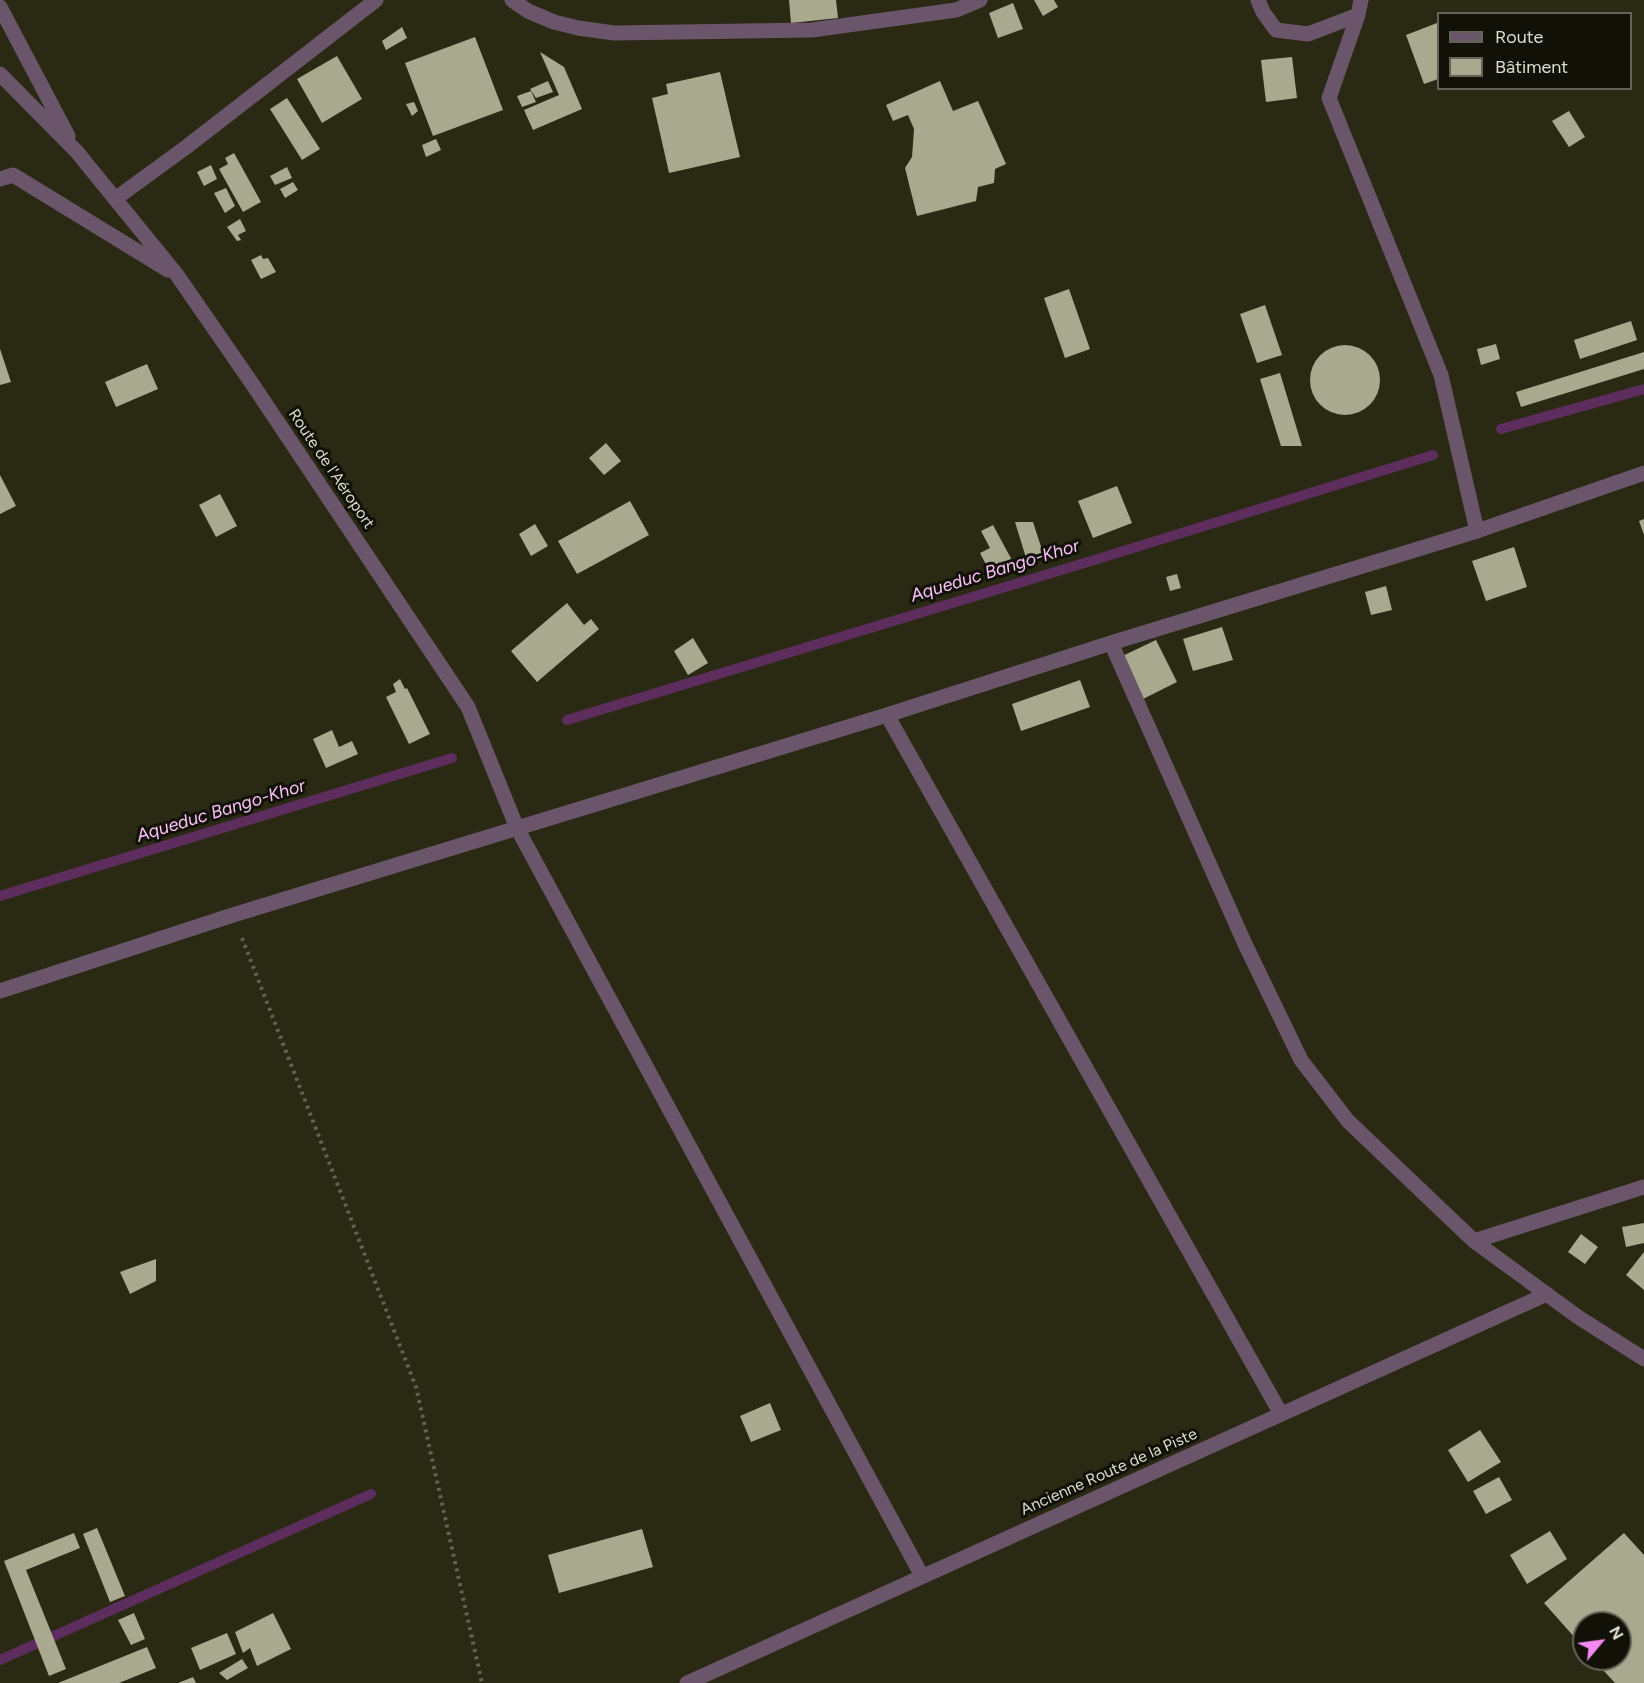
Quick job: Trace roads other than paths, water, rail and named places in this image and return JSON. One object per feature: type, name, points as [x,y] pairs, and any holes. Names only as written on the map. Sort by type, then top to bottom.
[{"type":"street","points":[[115,199],[185,148],[376,0]]},
{"type":"street","points":[[512,0],[528,11],[554,22],[614,33],[812,30],[956,9],[980,0]]},
{"type":"street","points":[[1258,0],[1263,12],[1276,30],[1308,34],[1360,7]]},
{"type":"street","name":"Route de l'Aéroport","points":[[0,7],[76,152]]},
{"type":"street","points":[[1360,7],[1329,98],[1441,375],[1477,531]]},
{"type":"street","name":"Route de l'Aéroport","points":[[0,74],[76,152],[177,275],[468,707],[517,828],[922,1576]]},
{"type":"street","points":[[0,179],[13,175],[177,275]]},
{"type":"street","points":[[0,991],[233,915],[1477,531],[1644,473]]},
{"type":"street","points":[[1111,643],[1245,944],[1301,1060],[1348,1121],[1474,1240],[1578,1317],[1644,1359]]},
{"type":"street","points":[[887,715],[1281,1414]]},
{"type":"street","points":[[1474,1240],[1644,1187]]},
{"type":"street","name":"Ancienne Route de la Piste","points":[[687,1683],[1547,1294]]},
{"type":"waterway","name":"Aqueduc Bango-Khor","points":[[1501,429],[1644,389]]},
{"type":"waterway","name":"Aqueduc Bango-Khor","points":[[567,720],[1433,455]]},
{"type":"waterway","name":"Aqueduc Bango-Khor","points":[[0,896],[452,758]]},
{"type":"waterway","points":[[0,1660],[371,1494]]}]
